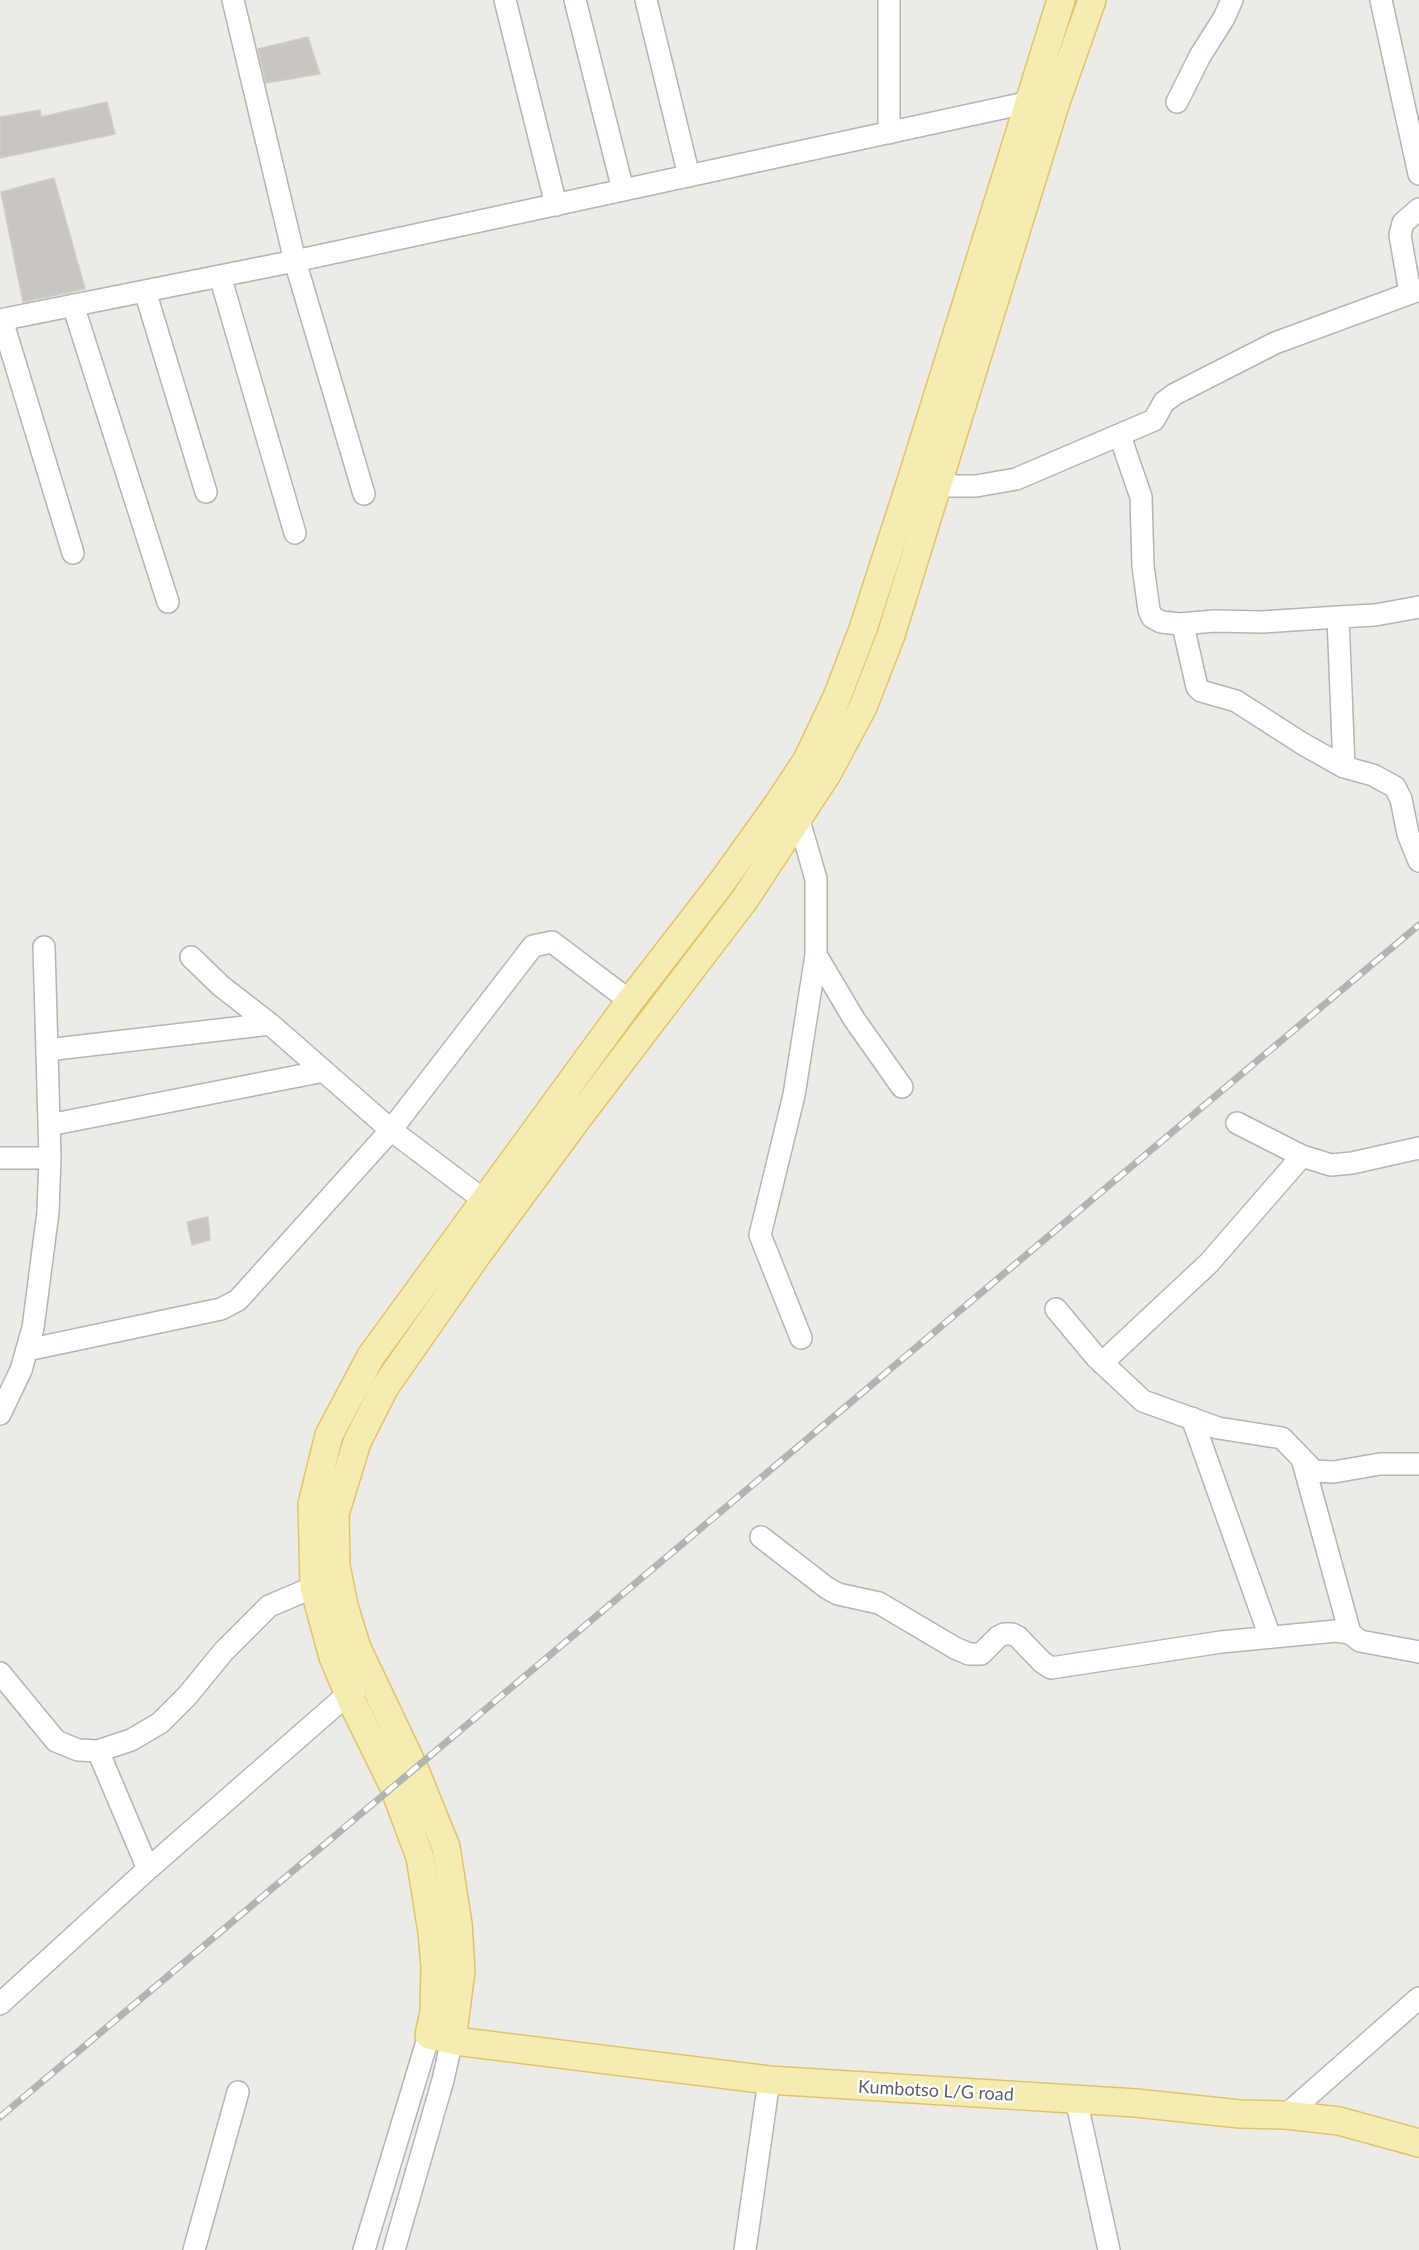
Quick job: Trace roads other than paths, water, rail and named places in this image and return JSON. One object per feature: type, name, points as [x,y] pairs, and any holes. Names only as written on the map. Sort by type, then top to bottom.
[{"type":"main road","points":[[440,2037],[434,2012],[435,1966],[432,1932],[420,1857],[393,1785],[348,1694],[322,1624],[314,1587],[312,1504],[329,1435],[371,1356],[630,1001],[722,882],[807,760],[837,697],[863,629],[1061,0]]},
{"type":"main road","points":[[440,2037],[461,1971],[458,1924],[446,1847],[414,1768],[357,1648],[344,1606],[336,1566],[335,1514],[357,1442],[385,1387],[444,1302],[578,1118],[745,899],[827,774],[863,707],[891,635],[1055,105],[1092,0]]},
{"type":"main road","name":"Kumbotso L/G road","points":[[440,2037],[769,2080],[1136,2103],[1240,2114],[1286,2115],[1339,2121],[1419,2143]]},
{"type":"street","points":[[233,0],[295,261],[364,494]]},
{"type":"street","points":[[505,0],[556,205]]},
{"type":"street","points":[[575,0],[623,190]]},
{"type":"street","points":[[646,0],[689,176]]},
{"type":"street","points":[[889,0],[889,133]]},
{"type":"street","points":[[1178,102],[1200,56],[1224,18],[1232,0]]},
{"type":"street","points":[[1380,0],[1419,174]]},
{"type":"street","points":[[73,553],[1,320],[295,261],[1030,102]]},
{"type":"street","points":[[938,486],[976,486],[1016,479],[1154,420],[1164,402],[1175,394],[1275,343],[1415,292],[1400,236],[1402,223],[1419,209]]},
{"type":"street","points":[[220,276],[295,533]]},
{"type":"street","points":[[145,291],[206,492]]},
{"type":"street","points":[[73,305],[168,602]]},
{"type":"street","points":[[1120,436],[1141,497],[1143,566],[1152,617],[1161,622],[1180,624],[1214,621],[1262,622],[1375,615],[1419,607]]},
{"type":"street","points":[[1338,617],[1344,767]]},
{"type":"street","points":[[1180,624],[1186,637],[1197,687],[1201,691],[1236,701],[1344,767],[1373,775],[1395,787],[1401,799],[1408,834],[1419,861]]},
{"type":"street","points":[[798,818],[816,879],[816,955],[794,1095],[760,1234],[801,1338]]},
{"type":"street","points":[[27,1350],[221,1309],[238,1300],[391,1130],[533,946],[552,942],[630,1001]]},
{"type":"street","points":[[0,1414],[21,1370],[33,1328],[48,1212],[50,1158],[44,947]]},
{"type":"street","points":[[816,955],[854,1019],[902,1087]]},
{"type":"street","points":[[191,957],[221,986],[270,1024],[391,1130],[485,1201]]},
{"type":"street","points":[[47,1050],[270,1024]]},
{"type":"street","points":[[49,1125],[324,1071]]},
{"type":"street","points":[[1237,1123],[1302,1156],[1331,1165],[1352,1163],[1419,1148]]},
{"type":"street","points":[[1102,1363],[1209,1263],[1302,1156]]},
{"type":"street","points":[[0,1158],[50,1158]]},
{"type":"street","points":[[1056,1309],[1102,1363],[1143,1401],[1218,1428],[1282,1438],[1314,1472],[1334,1472],[1380,1464],[1419,1464]]},
{"type":"street","points":[[1192,1419],[1270,1637]]},
{"type":"street","points":[[1303,1462],[1350,1633]]},
{"type":"street","points":[[761,1537],[827,1588],[838,1594],[879,1603],[954,1648],[969,1654],[981,1654],[998,1637],[1012,1634],[1051,1668],[1221,1642],[1336,1631],[1350,1633],[1360,1641],[1419,1652]]},
{"type":"street","points":[[0,1673],[56,1741],[78,1749],[98,1750],[131,1740],[160,1723],[187,1696],[224,1651],[269,1606],[314,1587]]},
{"type":"street","points":[[3,1996],[348,1694],[371,1678]]},
{"type":"street","points":[[98,1750],[148,1869]]},
{"type":"street","points":[[1286,2115],[1419,1998]]},
{"type":"street","points":[[364,2250],[440,2037]]},
{"type":"street","points":[[394,2250],[443,2079],[440,2037]]},
{"type":"street","points":[[745,2250],[769,2080]]},
{"type":"street","points":[[194,2250],[238,2092]]},
{"type":"street","points":[[1076,2099],[1109,2250]]},
{"type":"railway","points":[[0,2117],[1419,925]]}]
